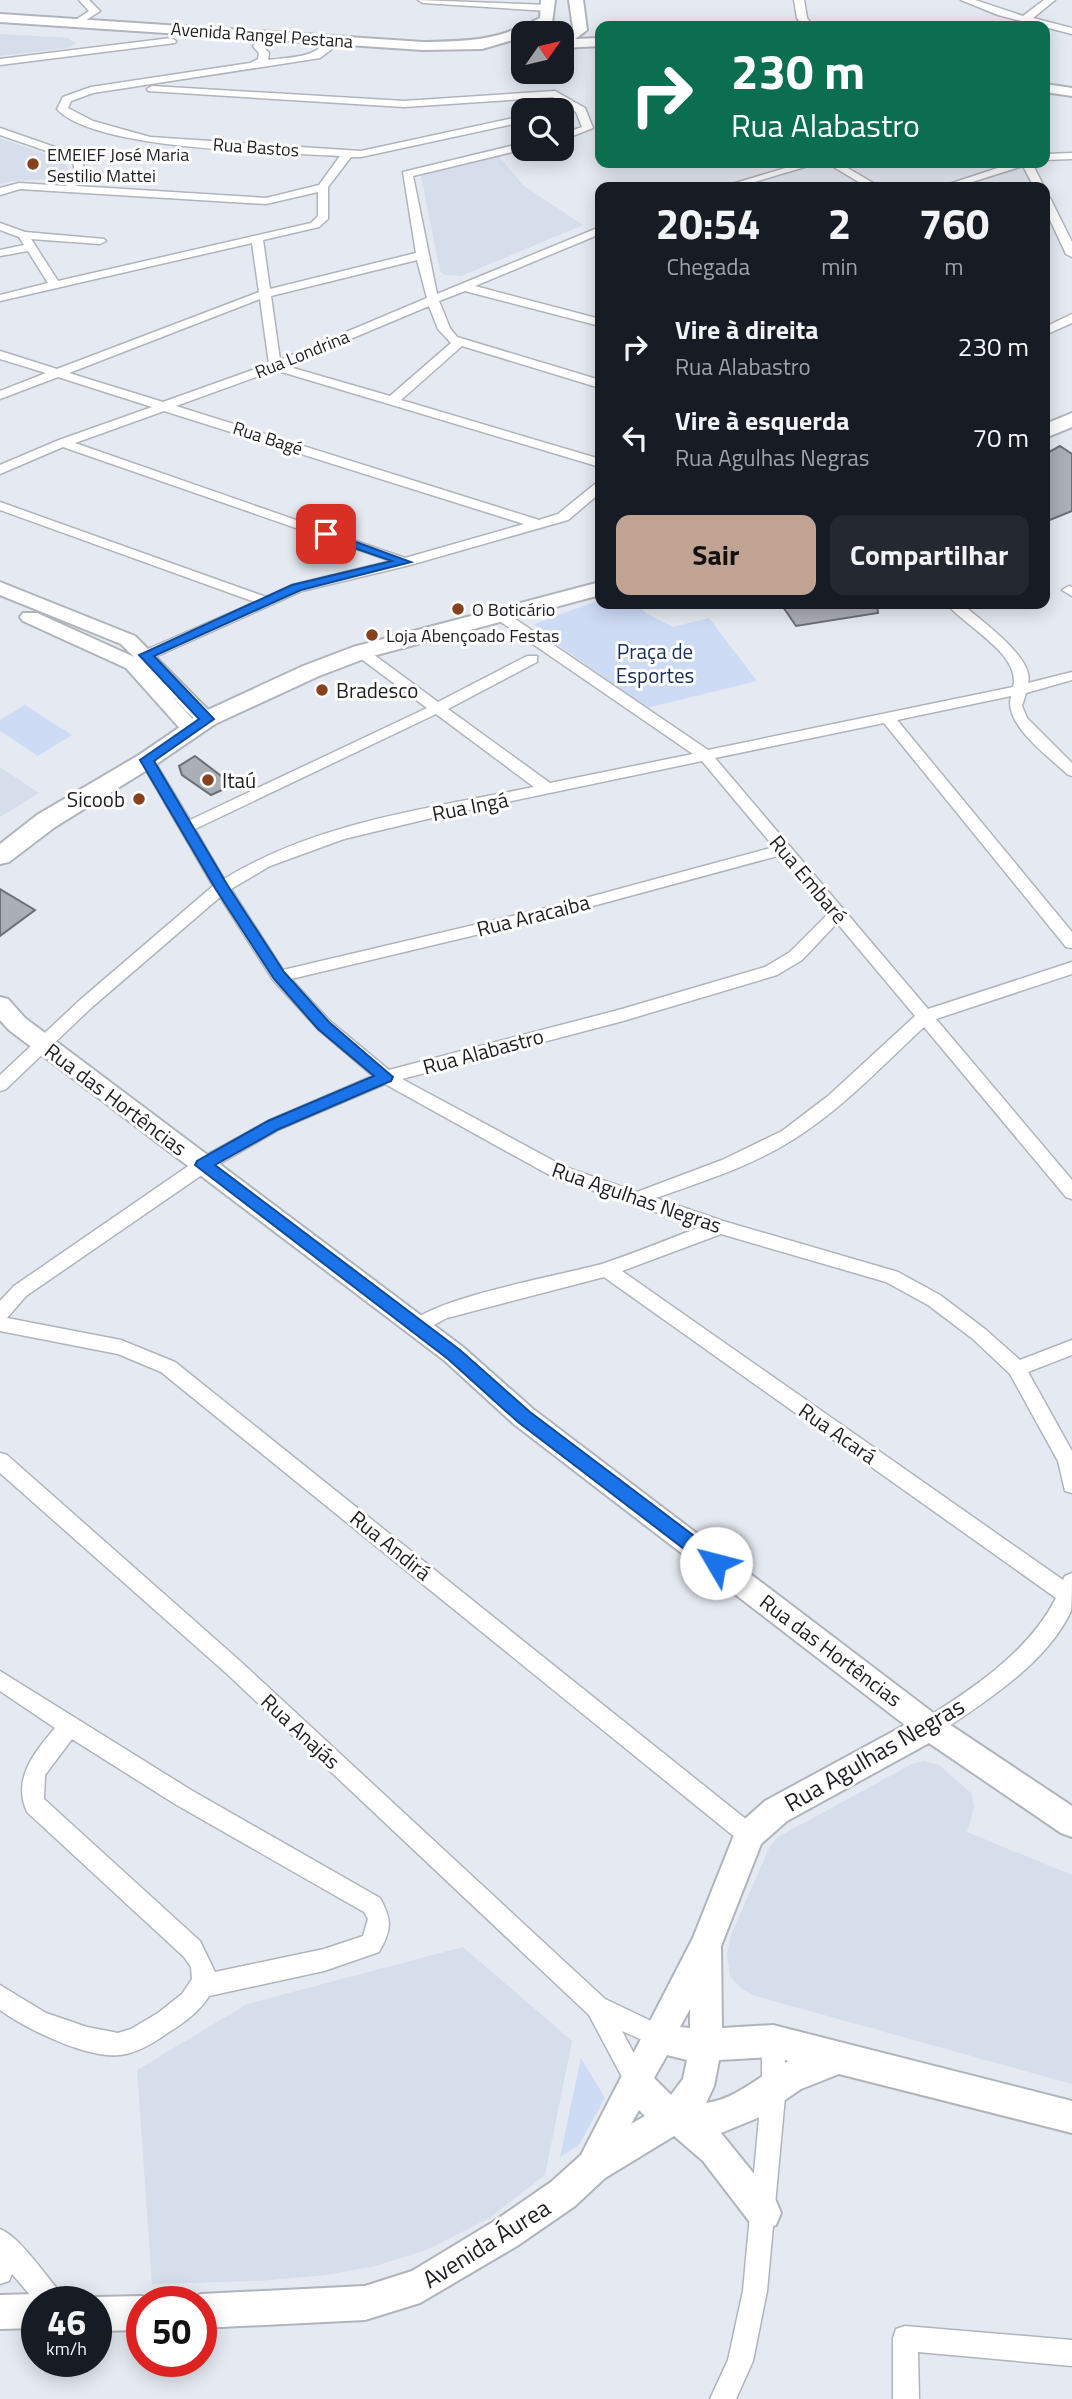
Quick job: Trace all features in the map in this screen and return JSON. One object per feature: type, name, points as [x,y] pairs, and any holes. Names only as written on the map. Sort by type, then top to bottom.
[{"type":"main road","points":[[576,0],[580,30],[595,41]]},
{"type":"main road","name":"Avenida Rangel Pestana","points":[[546,21],[549,4]]},
{"type":"main road","name":"Avenida Rangel Pestana","points":[[0,18],[327,45],[444,58],[509,53]]},
{"type":"main road","name":"Avenida Rangel Pestana","points":[[0,30],[171,41],[262,41]]},
{"type":"main road","points":[[574,34],[580,30]]},
{"type":"main road","name":"Avenida Rangel Pestana","points":[[327,45],[460,46],[491,43],[511,37]]},
{"type":"main road","points":[[574,43],[595,42]]},
{"type":"main road","points":[[1050,430],[1072,419]]},
{"type":"main road","points":[[0,589],[128,639],[139,659],[199,725]]},
{"type":"main road","points":[[0,856],[47,821],[199,725],[311,671],[361,652],[595,589]]},
{"type":"main road","points":[[0,606],[139,659]]},
{"type":"main road","points":[[0,841],[47,821]]},
{"type":"main road","name":"Rua das Hortências","points":[[0,1004],[17,1024],[41,1043],[454,1354],[524,1417],[930,1727],[1072,1823]]},
{"type":"main road","name":"Rua Agulhas Negras","points":[[658,2036],[705,1946],[749,1835],[776,1811],[930,1727]]},
{"type":"main road","name":"Rua Agulhas Negras","points":[[705,1946],[706,2045]]},
{"type":"main road","points":[[658,2036],[680,2043],[706,2045],[774,2041],[1072,2117]]},
{"type":"main road","name":"Avenida Áurea","points":[[593,2166],[658,2036]]},
{"type":"main road","name":"Avenida Áurea","points":[[217,2310],[365,2303],[420,2286],[505,2234],[563,2194],[593,2166],[676,2116],[698,2086],[706,2045]]},
{"type":"main road","points":[[636,2082],[654,2106],[676,2116],[708,2120],[749,2105],[774,2086],[838,2058]]},
{"type":"main road","points":[[676,2116],[732,2168],[764,2213]]},
{"type":"main road","points":[[0,2312],[21,2311]]},
{"type":"street","points":[[77,23],[95,11],[84,0]]},
{"type":"street","points":[[423,0],[549,4]]},
{"type":"street","points":[[799,0],[804,21]]},
{"type":"street","points":[[966,0],[1028,21]]},
{"type":"street","points":[[1024,20],[1049,0]]},
{"type":"street","points":[[1050,26],[1072,31]]},
{"type":"street","points":[[68,53],[79,47],[83,41]]},
{"type":"street","points":[[0,62],[171,41]]},
{"type":"street","points":[[248,68],[263,60],[262,41]]},
{"type":"street","name":"Rua Bastos","points":[[327,45],[316,56],[197,75],[173,85],[112,87],[78,94],[67,99],[62,109],[89,123],[140,139],[348,153],[372,153],[511,122]]},
{"type":"street","points":[[197,75],[191,85],[202,93]]},
{"type":"street","points":[[173,85],[202,93],[404,104],[555,94],[576,107],[588,128],[574,133]]},
{"type":"street","points":[[0,131],[68,155],[78,162],[80,171],[69,189]]},
{"type":"street","points":[[511,149],[407,174],[422,255],[443,330],[447,336],[460,342],[595,382]]},
{"type":"street","points":[[0,298],[257,239],[321,221],[324,217],[323,187],[348,153]]},
{"type":"street","points":[[1050,157],[1072,156]]},
{"type":"street","points":[[745,182],[795,168]]},
{"type":"street","points":[[841,168],[865,182]]},
{"type":"street","points":[[962,182],[1008,168]]},
{"type":"street","points":[[0,192],[19,186],[266,201],[323,187]]},
{"type":"street","points":[[1050,208],[1072,254]]},
{"type":"street","points":[[0,226],[23,235],[100,241]]},
{"type":"street","name":"Rua Londrina","points":[[0,471],[63,443],[275,366],[595,232]]},
{"type":"street","points":[[23,235],[55,285]]},
{"type":"street","points":[[257,239],[275,366],[595,462]]},
{"type":"street","points":[[581,240],[595,243]]},
{"type":"street","points":[[0,253],[32,247]]},
{"type":"street","points":[[0,395],[263,294],[422,255]]},
{"type":"street","points":[[465,287],[595,322]]},
{"type":"street","points":[[1050,329],[1072,318]]},
{"type":"street","points":[[392,401],[460,342]]},
{"type":"street","name":"Rua Bagé","points":[[0,355],[535,523]]},
{"type":"street","points":[[63,443],[405,562]]},
{"type":"street","points":[[139,659],[297,588],[405,562],[563,517],[573,512],[595,492]]},
{"type":"street","points":[[0,506],[266,601]]},
{"type":"street","points":[[960,609],[1017,660],[1023,677],[1015,706],[1020,720],[1072,771]]},
{"type":"street","name":"Rua Embaré","points":[[500,615],[705,755],[1072,1192]]},
{"type":"street","points":[[361,652],[550,790]]},
{"type":"street","points":[[187,827],[438,708],[532,659]]},
{"type":"street","name":"Rua Ingá","points":[[0,1085],[41,1043],[222,888],[290,852],[440,811],[888,718],[1072,676]]},
{"type":"street","points":[[888,718],[1072,943]]},
{"type":"street","name":"Rua Agulhas Negras","points":[[147,760],[222,888],[279,976],[324,1025],[386,1077],[559,1172],[720,1227],[892,1277],[934,1300],[979,1334],[1017,1369],[1067,1460],[1072,1485]]},
{"type":"street","name":"Rua Aracaiba","points":[[279,976],[567,908],[785,849]]},
{"type":"street","name":"Rua Alabastro","points":[[0,1312],[20,1291],[203,1165],[274,1125],[386,1077],[623,1015],[771,971],[796,956],[837,914]]},
{"type":"street","points":[[639,1199],[728,1165],[788,1135],[834,1100],[926,1016],[1072,968]]},
{"type":"street","points":[[417,1327],[442,1312],[607,1269],[720,1227]]},
{"type":"street","name":"Rua Acará","points":[[607,1269],[1070,1589]]},
{"type":"street","name":"Rua Andirá","points":[[0,1324],[121,1347],[168,1367],[749,1835]]},
{"type":"street","points":[[1017,1369],[1072,1347]]},
{"type":"street","name":"Rua Anajás","points":[[0,1461],[233,1667],[597,2007],[658,2036]]},
{"type":"street","name":"Rua Agulhas Negras","points":[[930,1727],[958,1710],[1044,1636],[1070,1589]]},
{"type":"street","points":[[0,1680],[68,1728],[229,1825],[372,1905],[379,1918],[377,1934],[371,1944],[324,1960],[203,1986]]},
{"type":"street","points":[[0,1996],[33,2019],[104,2043],[121,2045],[138,2039],[166,2021],[196,1996],[203,1986],[203,1971],[192,1949],[35,1805],[29,1793],[31,1781],[38,1767],[68,1728]]},
{"type":"street","name":"Rua Anajás","points":[[597,2007],[636,2082]]},
{"type":"street","points":[[723,2399],[740,2361],[755,2291],[774,2086],[774,2041]]},
{"type":"street","points":[[3,2255],[35,2286]]},
{"type":"street","points":[[906,2399],[905,2338],[1072,2353]]},
{"type":"shaded area","points":[[0,34],[68,38],[76,43],[67,48],[0,56]]},
{"type":"shaded area","name":"EMEIEF José Maria Sestilio Mattei","points":[[0,138],[63,160],[68,168],[64,175],[54,179],[0,184]]},
{"type":"shaded area","points":[[497,154],[524,186],[583,225],[461,276],[445,275],[440,271],[420,171]]},
{"type":"shaded area","points":[[0,767],[39,793],[0,817]]},
{"type":"shaded area","points":[[924,1761],[939,1765],[972,1794],[974,1807],[967,1832],[1072,1875],[1072,2084],[752,1995],[730,1976],[727,1955],[731,1935],[770,1846],[778,1837],[914,1763]]},
{"type":"shaded area","points":[[463,1947],[572,2041],[545,2175],[489,2218],[429,2249],[376,2266],[325,2275],[259,2281],[152,2284],[137,2070],[247,2004]]},
{"type":"green space","name":"Praça de Esportes","points":[[595,602],[595,609],[642,609],[673,627],[709,618],[757,681],[647,708],[554,642],[534,624]]},
{"type":"green space","points":[[25,705],[72,735],[38,756],[0,731],[0,720]]},
{"type":"green space","points":[[581,2058],[605,2098],[579,2145],[560,2157]]},
{"type":"building","points":[[1060,446],[1072,454],[1072,511],[1050,520],[1050,451]]},
{"type":"building","points":[[784,609],[878,609],[878,613],[796,626]]},
{"type":"building","name":"Itaú","points":[[195,756],[233,785],[211,795],[182,775],[179,766]]},
{"type":"building","points":[[0,889],[35,910],[0,936]]},
{"type":"place","name":"EMEIEF José Maria Sestilio Mattei","points":[[33,164]]},
{"type":"place","name":"O Boticário","points":[[458,609]]},
{"type":"place","name":"Loja Abençoado Festas","points":[[372,635]]},
{"type":"place","name":"Bradesco","points":[[322,690]]},
{"type":"place","name":"Itaú","points":[[208,780]]},
{"type":"place","name":"Sicoob","points":[[139,799]]},
{"type":"route","points":[[326,534],[405,562],[297,588],[146,655],[207,719],[147,760],[222,888],[279,976],[324,1025],[386,1077],[274,1125],[203,1165],[454,1354],[524,1417],[716,1563]]}]
